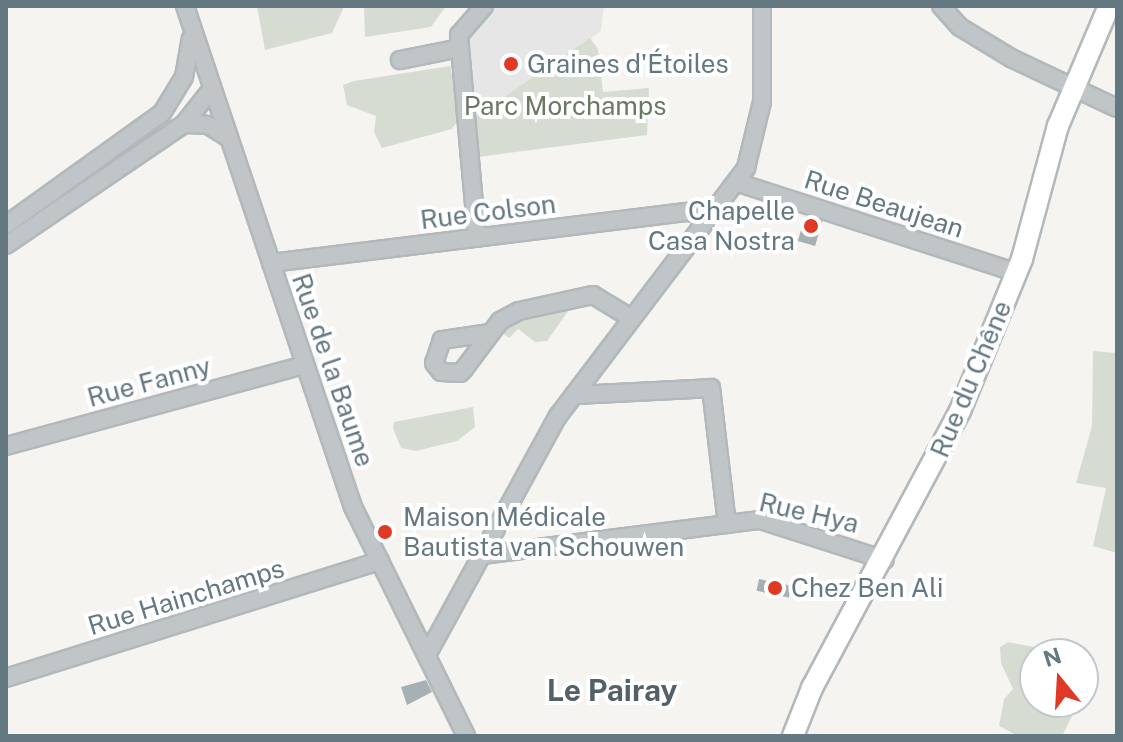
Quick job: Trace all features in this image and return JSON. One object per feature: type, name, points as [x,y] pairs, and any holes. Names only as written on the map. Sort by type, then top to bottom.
[{"type":"main road","name":"Rue du Chêne","points":[[793,736],[818,676],[885,560],[960,411],[1017,273],[1074,91],[1109,6]]},
{"type":"street","name":"Rue de la Baume","points":[[185,6],[353,507],[466,736]]},
{"type":"street","points":[[477,238],[460,28],[484,6]]},
{"type":"street","points":[[427,655],[574,395],[736,182],[760,116],[762,6]]},
{"type":"street","points":[[941,6],[960,27],[1074,91],[1117,108]]},
{"type":"street","points":[[6,225],[162,113],[184,77],[192,25]]},
{"type":"street","points":[[400,60],[460,48]]},
{"type":"street","points":[[6,245],[184,124],[211,90]]},
{"type":"street","points":[[184,124],[208,125],[230,139]]},
{"type":"street","name":"Rue Beaujean","points":[[736,182],[1017,273]]},
{"type":"street","name":"Rue Colson","points":[[271,263],[688,212],[710,216]]},
{"type":"street","points":[[490,333],[512,312],[588,295],[611,300],[631,318]]},
{"type":"street","name":"Rue Fanny","points":[[6,446],[305,365]]},
{"type":"street","points":[[574,395],[711,388],[727,524]]},
{"type":"street","name":"Rue Hya","points":[[482,555],[760,520],[885,560]]},
{"type":"street","name":"Rue Hainchamps","points":[[6,678],[380,561]]},
{"type":"shaded area","name":"Graines d'Étoiles","points":[[493,6],[604,6],[601,31],[475,117],[467,28]]},
{"type":"green space","points":[[257,6],[344,7],[332,33],[265,50]]},
{"type":"green space","points":[[364,6],[446,6],[431,27],[365,37]]},
{"type":"green space","name":"Parc Morchamps","points":[[590,38],[598,49],[603,92],[649,88],[647,135],[478,157],[475,117]]},
{"type":"green space","points":[[450,66],[461,116],[452,129],[382,148],[374,132],[376,116],[347,105],[343,85]]},
{"type":"green space","points":[[571,307],[547,341],[535,342],[518,329],[509,338],[500,331],[511,319]]},
{"type":"green space","points":[[1117,348],[1117,553],[1093,546],[1106,488],[1076,483],[1092,426],[1093,351],[1115,353]]},
{"type":"green space","points":[[473,407],[475,427],[457,441],[416,451],[401,448],[393,428],[394,422]]},
{"type":"green space","points":[[1008,642],[1019,644],[1019,718],[1071,718],[1062,736],[1018,736],[999,726],[1004,699],[1013,689],[1001,663],[1000,647]]},
{"type":"building","name":"Chapelle Casa Nostra","points":[[805,216],[822,221],[815,246],[798,241]]},
{"type":"building","name":"Chez Ben Ali","points":[[759,579],[791,586],[789,598],[757,591]]},
{"type":"building","points":[[426,680],[432,692],[407,705],[401,687]]},
{"type":"place","name":"Graines d'Étoiles","points":[[511,64]]},
{"type":"place","name":"Chapelle Casa Nostra","points":[[811,226]]},
{"type":"place","name":"Maison Médicale Bautista van Schouwen","points":[[385,532]]},
{"type":"place","name":"Chez Ben Ali","points":[[775,588]]},
{"type":"district","name":"Le Pairay","points":[[612,690]]}]
